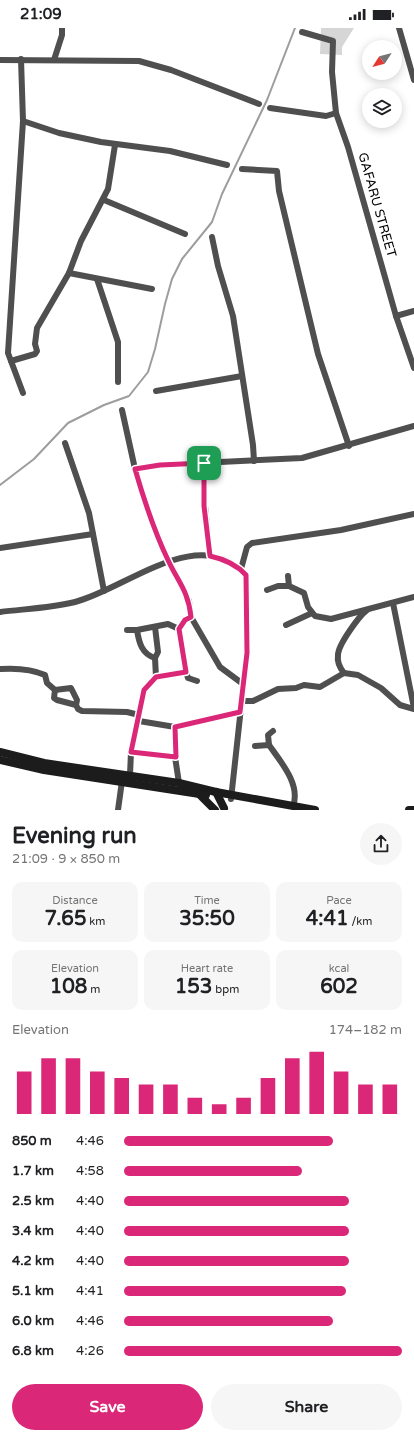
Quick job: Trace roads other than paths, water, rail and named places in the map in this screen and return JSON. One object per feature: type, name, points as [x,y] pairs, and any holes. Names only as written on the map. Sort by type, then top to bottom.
[{"type":"main road","points":[[0,752],[44,763],[179,783],[225,796]]},
{"type":"main road","points":[[0,760],[44,770],[314,810]]},
{"type":"main road","points":[[199,794],[214,809],[225,796]]},
{"type":"main road","points":[[224,809],[225,796]]},
{"type":"street","points":[[54,60],[62,35],[62,28]]},
{"type":"street","points":[[399,28],[414,80]]},
{"type":"street","name":"GAFARU STREET","points":[[302,32],[333,41],[332,72],[336,113],[348,147],[396,316],[414,368]]},
{"type":"street","points":[[21,59],[23,121],[8,353],[23,393]]},
{"type":"street","points":[[0,60],[139,61],[171,70],[259,104]]},
{"type":"street","points":[[270,108],[326,116],[336,113]]},
{"type":"street","points":[[23,121],[59,133],[115,144],[170,151],[228,165]]},
{"type":"street","points":[[11,361],[34,354],[37,351],[35,344],[37,328],[69,273],[81,241],[104,200],[108,189],[115,144]]},
{"type":"street","points":[[242,168],[277,171],[279,191],[318,354],[349,446]]},
{"type":"street","points":[[104,200],[185,234]]},
{"type":"street","points":[[212,237],[218,266],[233,316],[253,445],[254,461]]},
{"type":"street","points":[[69,273],[152,289]]},
{"type":"street","points":[[97,278],[118,342],[118,382]]},
{"type":"street","points":[[396,316],[414,311]]},
{"type":"street","points":[[0,352],[8,353]]},
{"type":"street","points":[[156,391],[242,376]]},
{"type":"street","points":[[122,410],[135,469],[146,506],[168,561],[189,601],[191,617],[220,667],[243,684]]},
{"type":"street","points":[[135,469],[160,465],[302,458],[349,446],[414,426]]},
{"type":"street","points":[[65,443],[89,513],[104,591]]},
{"type":"street","points":[[204,463],[204,506],[210,556]]},
{"type":"street","points":[[241,569],[247,547],[252,543],[341,530],[414,514]]},
{"type":"street","points":[[0,548],[93,534]]},
{"type":"street","points":[[0,612],[75,602],[104,591],[168,561],[199,554],[224,559],[241,569],[246,575],[247,653],[242,701],[225,796]]},
{"type":"street","points":[[288,576],[288,586]]},
{"type":"street","points":[[267,590],[278,586],[288,586],[304,593],[308,607],[315,616],[332,618],[414,597]]},
{"type":"street","points":[[242,701],[253,701],[278,690],[296,688],[304,685],[320,687],[344,673],[358,675],[381,688],[400,705],[414,708],[393,602]]},
{"type":"street","points":[[344,673],[338,656],[339,649],[359,617],[369,608]]},
{"type":"street","points":[[286,625],[312,613]]},
{"type":"street","points":[[191,617],[185,620],[179,629],[188,678],[197,681]]},
{"type":"street","points":[[127,630],[137,630],[168,624],[179,629]]},
{"type":"street","points":[[155,627],[158,652],[155,658],[156,677]]},
{"type":"street","points":[[137,630],[142,648],[146,655],[155,658]]},
{"type":"street","points":[[0,669],[12,668],[39,672],[45,675],[47,683],[55,690],[71,688],[77,700],[76,705]]},
{"type":"street","points":[[130,775],[131,752],[144,690],[156,677],[186,672]]},
{"type":"street","points":[[407,677],[414,675]]},
{"type":"street","points":[[55,690],[54,698],[76,705],[78,709],[128,712],[139,718],[175,727],[240,712]]},
{"type":"street","points":[[175,727],[179,783]]},
{"type":"street","points":[[273,731],[268,735],[269,745],[285,769],[296,792],[294,808]]},
{"type":"street","points":[[255,746],[269,745]]},
{"type":"street","points":[[131,752],[176,757]]},
{"type":"street","points":[[118,810],[122,781]]},
{"type":"waterway","points":[[0,485],[34,459],[68,423],[104,405],[129,396],[148,372],[172,279],[182,259],[212,222],[222,194],[267,100],[295,28]]}]
